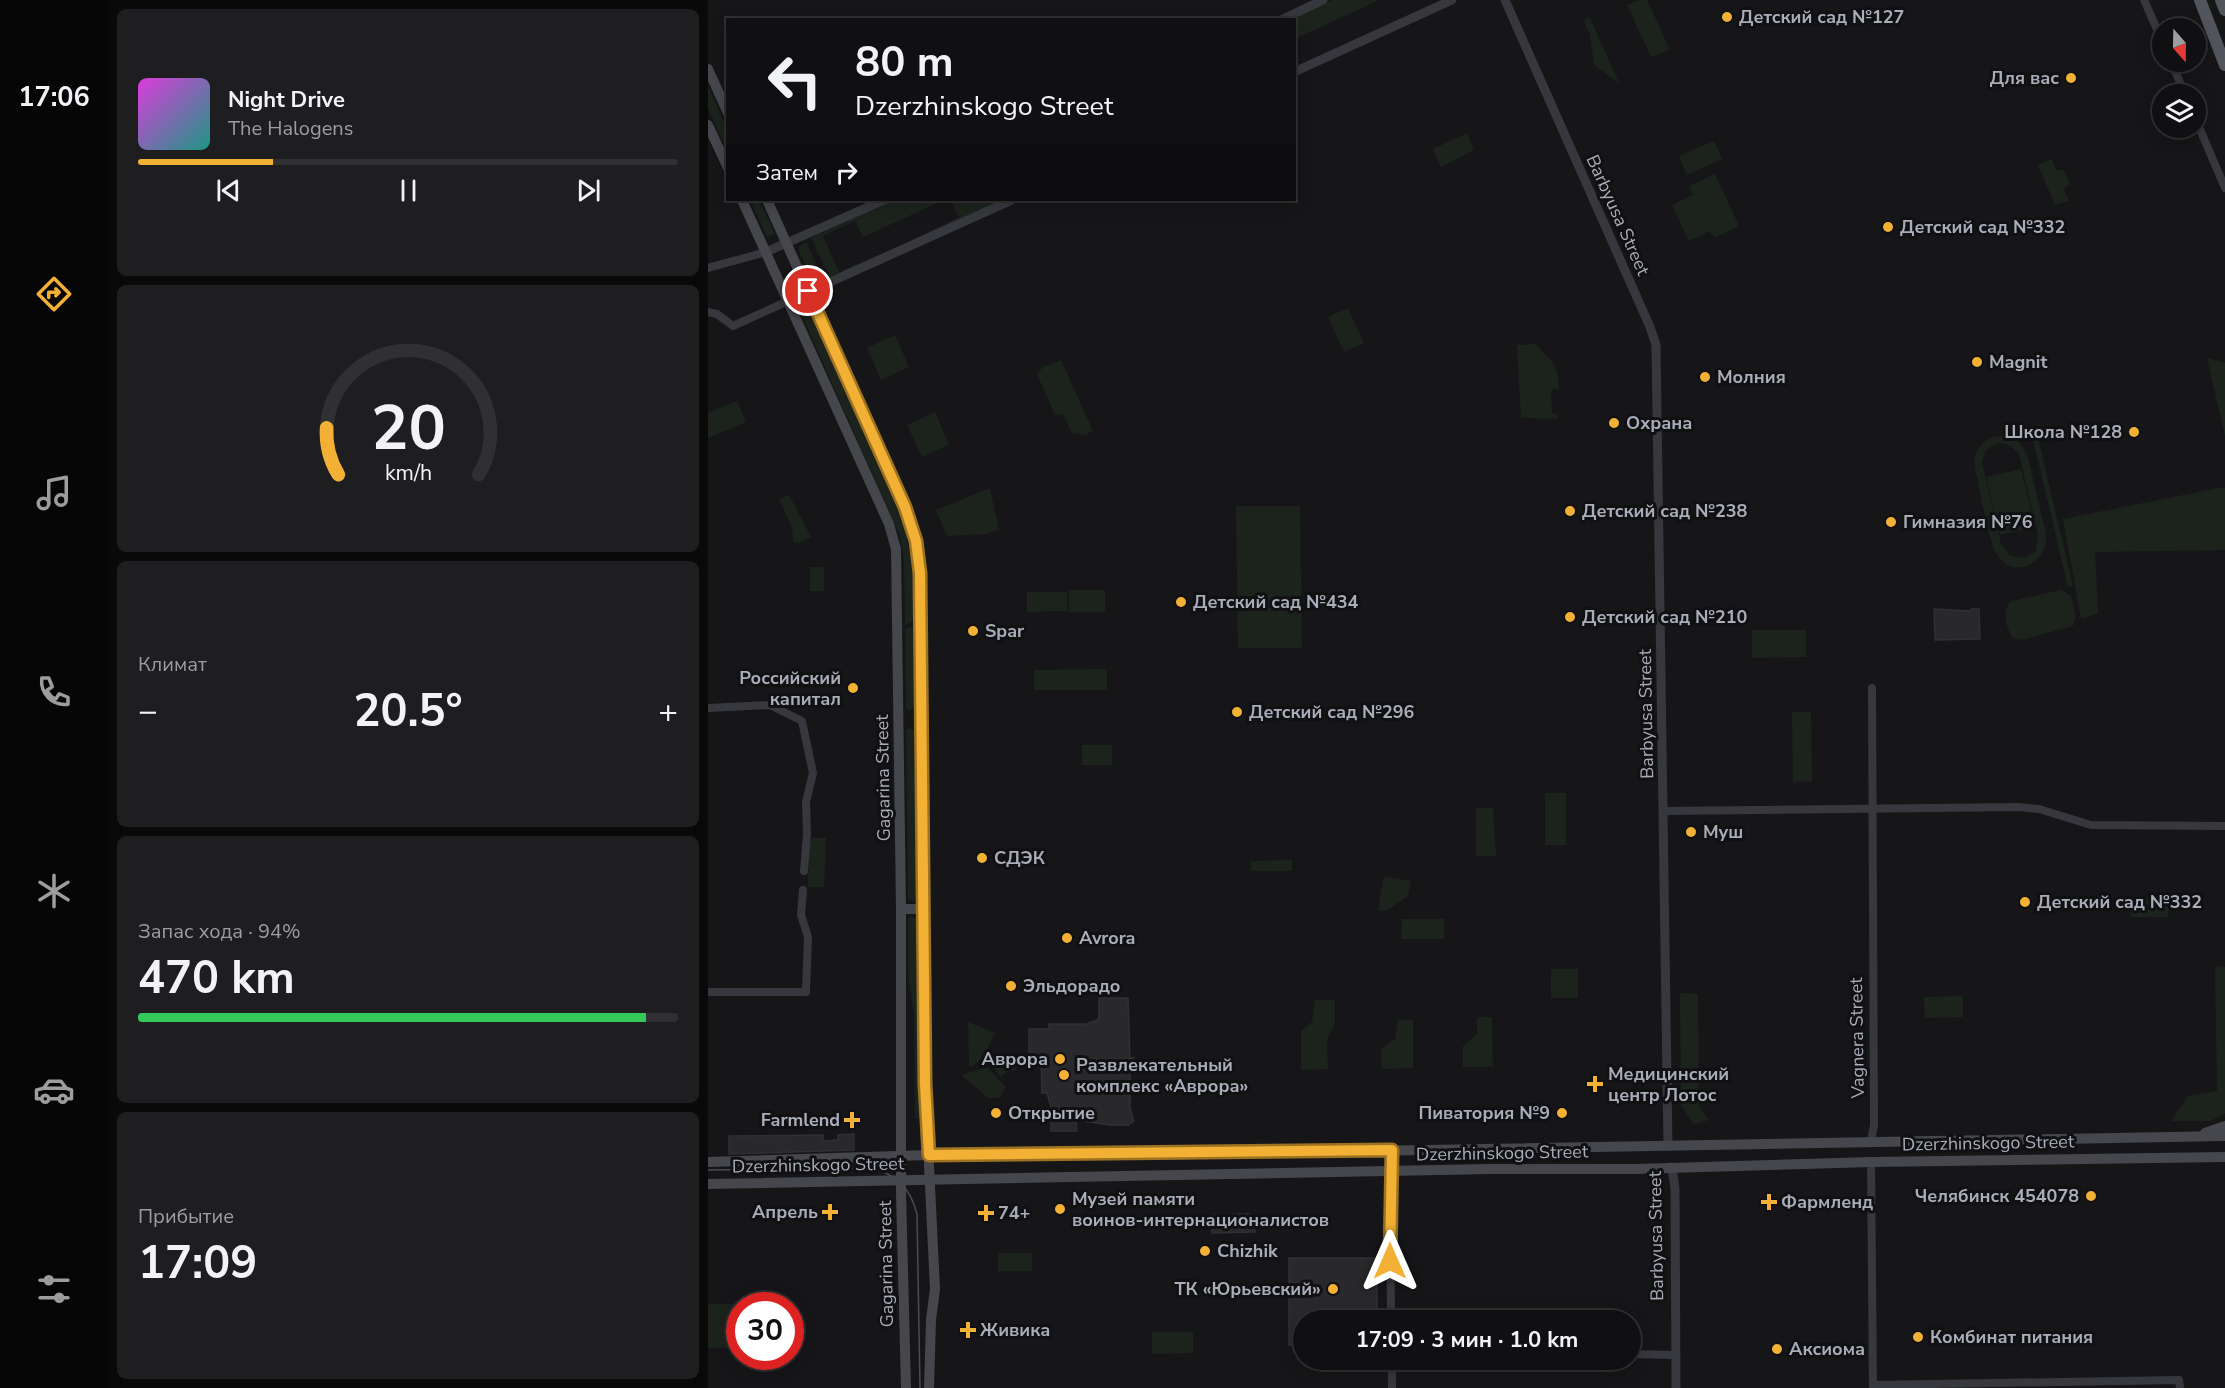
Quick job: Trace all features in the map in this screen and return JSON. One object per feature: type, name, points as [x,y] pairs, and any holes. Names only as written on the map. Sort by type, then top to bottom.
[{"type":"main road","points":[[2200,0],[2225,64]]},
{"type":"main road","points":[[2221,0],[2225,10]]},
{"type":"main road","points":[[708,69],[726,109]]},
{"type":"main road","points":[[708,125],[726,164]]},
{"type":"main road","name":"Gagarina Street","points":[[742,201],[895,540],[901,909],[901,1179],[906,1388]]},
{"type":"main road","points":[[766,201],[902,499],[914,533],[920,573],[925,1084],[934,1289],[929,1388]]},
{"type":"main road","points":[[899,718],[921,718]]},
{"type":"main road","points":[[901,909],[923,909]]},
{"type":"main road","points":[[2197,1135],[2225,1126]]},
{"type":"main road","name":"Dzerzhinskogo Street","points":[[708,1162],[929,1155],[1273,1152],[2225,1136]]},
{"type":"main road","name":"Vagnera Street","points":[[1871,1141],[1871,1162]]},
{"type":"main road","name":"Barbyusa Street","points":[[1668,1146],[1672,1167]]},
{"type":"main road","points":[[1390,1171],[1392,1150]]},
{"type":"main road","points":[[1273,1152],[1273,1173]]},
{"type":"main road","name":"Dzerzhinskogo Street","points":[[708,1184],[1871,1162],[2222,1158]]},
{"type":"street","points":[[1285,18],[1323,0]]},
{"type":"street","points":[[1296,71],[1452,0]]},
{"type":"street","name":"Barbyusa Street","points":[[1504,0],[1656,345],[1668,1146]]},
{"type":"street","points":[[2144,0],[2152,18]]},
{"type":"street","points":[[2204,138],[2225,188]]},
{"type":"street","points":[[708,268],[787,244],[882,201]]},
{"type":"street","points":[[708,312],[717,314],[734,326],[1010,201]]},
{"type":"street","name":"Vagnera Street","points":[[1871,1141],[1874,1125],[1872,688]]},
{"type":"street","points":[[708,708],[770,705],[802,722],[813,773],[806,802],[807,834],[804,871]]},
{"type":"street","points":[[1664,811],[2019,807],[2039,809],[2091,825],[2225,826]]},
{"type":"street","points":[[708,992],[806,992],[808,937],[801,915],[803,890]]},
{"type":"street","name":"Vagnera Street","points":[[1871,1162],[1873,1386]]},
{"type":"street","name":"Barbyusa Street","points":[[1672,1167],[1675,1189],[1676,1388]]},
{"type":"street","points":[[1390,1171],[1391,1310]]},
{"type":"street","points":[[1641,1354],[1676,1355]]},
{"type":"street","points":[[1392,1370],[1392,1388]]},
{"type":"street","points":[[1873,1386],[2180,1384]]},
{"type":"shaded area","points":[[1332,0],[1379,0],[1296,39],[1296,18],[1292,18]]},
{"type":"shaded area","points":[[1647,0],[1670,50],[1651,57],[1627,5]]},
{"type":"shaded area","points":[[1589,16],[1619,83],[1594,65],[1590,35],[1584,21]]},
{"type":"shaded area","points":[[708,86],[726,127],[726,149],[708,108]]},
{"type":"shaded area","points":[[1467,133],[1474,150],[1441,167],[1433,149]]},
{"type":"shaded area","points":[[1714,141],[1722,159],[1687,175],[1679,156]]},
{"type":"shaded area","points":[[2052,159],[2056,170],[2064,170],[2070,184],[2064,189],[2069,201],[2055,205],[2038,165]]},
{"type":"shaded area","points":[[1715,174],[1739,226],[1714,238],[1710,231],[1689,241],[1672,205],[1693,195],[1689,186]]},
{"type":"shaded area","points":[[750,201],[759,201],[775,234],[767,237]]},
{"type":"shaded area","points":[[891,201],[942,201],[863,237],[855,221],[823,236],[839,272],[903,244],[830,277],[811,238]]},
{"type":"shaded area","points":[[951,201],[999,201],[911,241],[959,217]]},
{"type":"shaded area","points":[[806,242],[823,278],[818,280],[810,275],[799,251],[800,246]]},
{"type":"shaded area","points":[[808,308],[904,524],[913,571],[913,622],[905,625],[904,560],[900,536],[800,311]]},
{"type":"shaded area","points":[[1348,308],[1364,343],[1344,352],[1328,317]]},
{"type":"shaded area","points":[[895,335],[909,367],[881,380],[867,348]]},
{"type":"shaded area","points":[[1536,344],[1556,368],[1559,389],[1551,390],[1552,413],[1558,415],[1558,419],[1521,418],[1517,345]]},
{"type":"shaded area","points":[[2207,358],[2225,363],[2225,436]]},
{"type":"shaded area","points":[[1061,360],[1093,431],[1084,435],[1072,433],[1063,414],[1055,415],[1037,374],[1043,367]]},
{"type":"shaded area","points":[[737,401],[746,422],[708,438],[708,413]]},
{"type":"shaded area","points":[[935,412],[949,445],[922,457],[907,425]]},
{"type":"shaded area","points":[[2035,426],[2073,586],[2068,587],[2030,427]]},
{"type":"shaded area","points":[[1998,436],[2016,439],[2027,453],[2046,534],[2046,544],[2042,553],[2029,565],[2012,567],[2004,563],[1997,555],[1990,538],[1974,463],[1979,447]],"holes":[[[1998,443],[2010,445],[2019,454],[2038,535],[2036,551],[2025,558],[2010,556],[2001,544],[1982,463],[1985,451]]]},
{"type":"shaded area","points":[[2021,469],[2035,527],[2000,535],[1986,477]]},
{"type":"shaded area","points":[[990,488],[999,530],[985,534],[947,536],[936,510]]},
{"type":"shaded area","points":[[2225,488],[2225,550],[2095,552],[2098,613],[2081,619],[2063,519]]},
{"type":"shaded area","points":[[789,495],[811,537],[800,543],[794,542],[791,525],[779,499]]},
{"type":"shaded area","points":[[1236,506],[1300,506],[1302,648],[1238,648]]},
{"type":"shaded area","points":[[810,567],[824,567],[824,591],[810,591]]},
{"type":"shaded area","points":[[1069,590],[1105,590],[1105,612],[1069,612]]},
{"type":"shaded area","points":[[2061,590],[2071,596],[2076,616],[2073,626],[2021,640],[2012,637],[2006,613],[2012,601]]},
{"type":"shaded area","points":[[1027,592],[1067,592],[1067,611],[1027,612]]},
{"type":"shaded area","points":[[914,626],[914,705],[910,711],[906,708],[905,629]]},
{"type":"shaded area","points":[[1752,630],[1806,630],[1806,657],[1752,658]]},
{"type":"shaded area","points":[[1107,669],[1107,690],[1034,690],[1034,670]]},
{"type":"shaded area","points":[[1792,712],[1811,712],[1812,781],[1793,782]]},
{"type":"shaded area","points":[[908,728],[914,730],[916,899],[913,902],[908,899],[906,730]]},
{"type":"shaded area","points":[[1082,745],[1112,745],[1112,765],[1082,765]]},
{"type":"shaded area","points":[[1545,793],[1566,793],[1566,845],[1545,845]]},
{"type":"shaded area","points":[[1476,808],[1493,808],[1496,856],[1476,856]]},
{"type":"shaded area","points":[[813,838],[826,838],[824,887],[808,887],[809,842]]},
{"type":"shaded area","points":[[1292,860],[1292,871],[1251,871],[1251,861]]},
{"type":"shaded area","points":[[1386,877],[1411,881],[1408,896],[1386,911],[1378,910],[1383,879]]},
{"type":"shaded area","points":[[2131,898],[2168,898],[2168,917],[2131,917]]},
{"type":"shaded area","points":[[911,916],[917,920],[919,1118],[915,1118],[914,1015],[908,973],[908,920]]},
{"type":"shaded area","points":[[1402,919],[1444,919],[1444,939],[1401,939]]},
{"type":"shaded area","points":[[2215,966],[2225,967],[2225,1113],[2211,1121],[2171,1121],[2188,1096],[2217,1091]]},
{"type":"shaded area","points":[[1551,969],[1578,969],[1578,998],[1551,998]]},
{"type":"shaded area","points":[[1680,993],[1698,994],[1699,1106],[1709,1120],[1694,1124],[1681,1105]]},
{"type":"shaded area","points":[[1963,996],[1963,1017],[1925,1018],[1924,997]]},
{"type":"shaded area","points":[[1315,1000],[1335,1000],[1335,1024],[1327,1039],[1328,1069],[1301,1070],[1301,1031],[1312,1022]]},
{"type":"shaded area","points":[[1477,1017],[1492,1017],[1493,1067],[1463,1067],[1463,1046],[1477,1034]]},
{"type":"shaded area","points":[[1398,1020],[1413,1020],[1413,1068],[1382,1069],[1381,1049],[1395,1039]]},
{"type":"shaded area","points":[[968,1022],[995,1033],[984,1056],[973,1066],[969,1066]]},
{"type":"shaded area","points":[[1019,1054],[1022,1058],[1015,1071],[1010,1070],[1001,1077],[990,1065]]},
{"type":"shaded area","points":[[987,1067],[1006,1087],[999,1098],[988,1098],[961,1075]]},
{"type":"shaded area","points":[[998,1253],[1032,1253],[1032,1271],[998,1271]]},
{"type":"shaded area","points":[[708,1304],[726,1304],[726,1348],[708,1348]]},
{"type":"shaded area","points":[[1152,1332],[1193,1332],[1193,1353],[1152,1354]]},
{"type":"building","points":[[1934,609],[1971,611],[1971,609],[1979,609],[1980,639],[1935,640]]},
{"type":"building","points":[[1099,998],[1128,998],[1130,1058],[1134,1058],[1134,1073],[1130,1072],[1130,1108],[1134,1121],[1128,1125],[1110,1125],[1076,1120],[1077,1131],[1051,1131],[1051,1107],[1047,1093],[1042,1093],[1041,1058],[1029,1057],[1029,1029],[1049,1029],[1049,1024],[1086,1024],[1095,1021],[1099,1018]]},
{"type":"building","points":[[854,1134],[854,1150],[729,1154],[729,1136],[823,1135],[823,1141],[838,1140],[838,1135]]},
{"type":"building","points":[[1250,1214],[1254,1217],[1255,1232],[1212,1233],[1212,1215]]},
{"type":"building","name":"ТК «Юрьевский»","points":[[1289,1258],[1377,1258],[1377,1310],[1293,1310],[1293,1345],[1289,1345]]},
{"type":"tram line","points":[[708,1170],[869,1168],[887,1174],[906,1189],[917,1214],[920,1388]]},
{"type":"place","name":"Детский сад №127","points":[[1727,17]]},
{"type":"place","name":"Для вас","points":[[2071,78]]},
{"type":"place","name":"Детский сад №332","points":[[1888,227]]},
{"type":"place","name":"Magnit","points":[[1977,362]]},
{"type":"place","name":"Молния","points":[[1705,377]]},
{"type":"place","name":"Охрана","points":[[1614,423]]},
{"type":"place","name":"Школа №128","points":[[2134,432]]},
{"type":"place","name":"Детский сад №238","points":[[1570,511]]},
{"type":"place","name":"Гимназия №76","points":[[1891,522]]},
{"type":"place","name":"Детский сад №434","points":[[1181,602]]},
{"type":"place","name":"Детский сад №210","points":[[1570,617]]},
{"type":"place","name":"Spar","points":[[973,631]]},
{"type":"place","name":"Российский капитал","points":[[853,688]]},
{"type":"place","name":"Детский сад №296","points":[[1237,712]]},
{"type":"place","name":"Муш","points":[[1691,832]]},
{"type":"place","name":"СДЭК","points":[[982,858]]},
{"type":"place","name":"Детский cад №332","points":[[2025,902]]},
{"type":"place","name":"Avrora","points":[[1067,938]]},
{"type":"place","name":"Эльдорадо","points":[[1011,986]]},
{"type":"place","name":"Аврора","points":[[1060,1059]]},
{"type":"place","name":"Развлекательный комплекс «Аврора»","points":[[1064,1075]]},
{"type":"place","name":"Медицинский центр Лотос","points":[[1595,1084]]},
{"type":"place","name":"Открытие","points":[[996,1113]]},
{"type":"place","name":"Пиватория №9","points":[[1562,1113]]},
{"type":"place","name":"Farmlend","points":[[852,1120]]},
{"type":"place","name":"Челябинск 454078","points":[[2091,1196]]},
{"type":"place","name":"Фармленд","points":[[1769,1202]]},
{"type":"place","name":"Музей памяти воинов-интернационалистов","points":[[1060,1209]]},
{"type":"place","name":"Апрель","points":[[830,1212]]},
{"type":"place","name":"74+","points":[[986,1213]]},
{"type":"place","name":"Chizhik","points":[[1205,1251]]},
{"type":"place","name":"ТК «Юрьевский»","points":[[1333,1289]]},
{"type":"place","name":"Живика","points":[[968,1330]]},
{"type":"place","name":"Комбинат питания","points":[[1918,1337]]},
{"type":"place","name":"Аксиома","points":[[1777,1349]]},
{"type":"route","points":[[808,291],[905,507],[917,547],[920,573],[925,1084],[929,1155],[1145,1155],[1392,1150],[1390,1261]]}]
